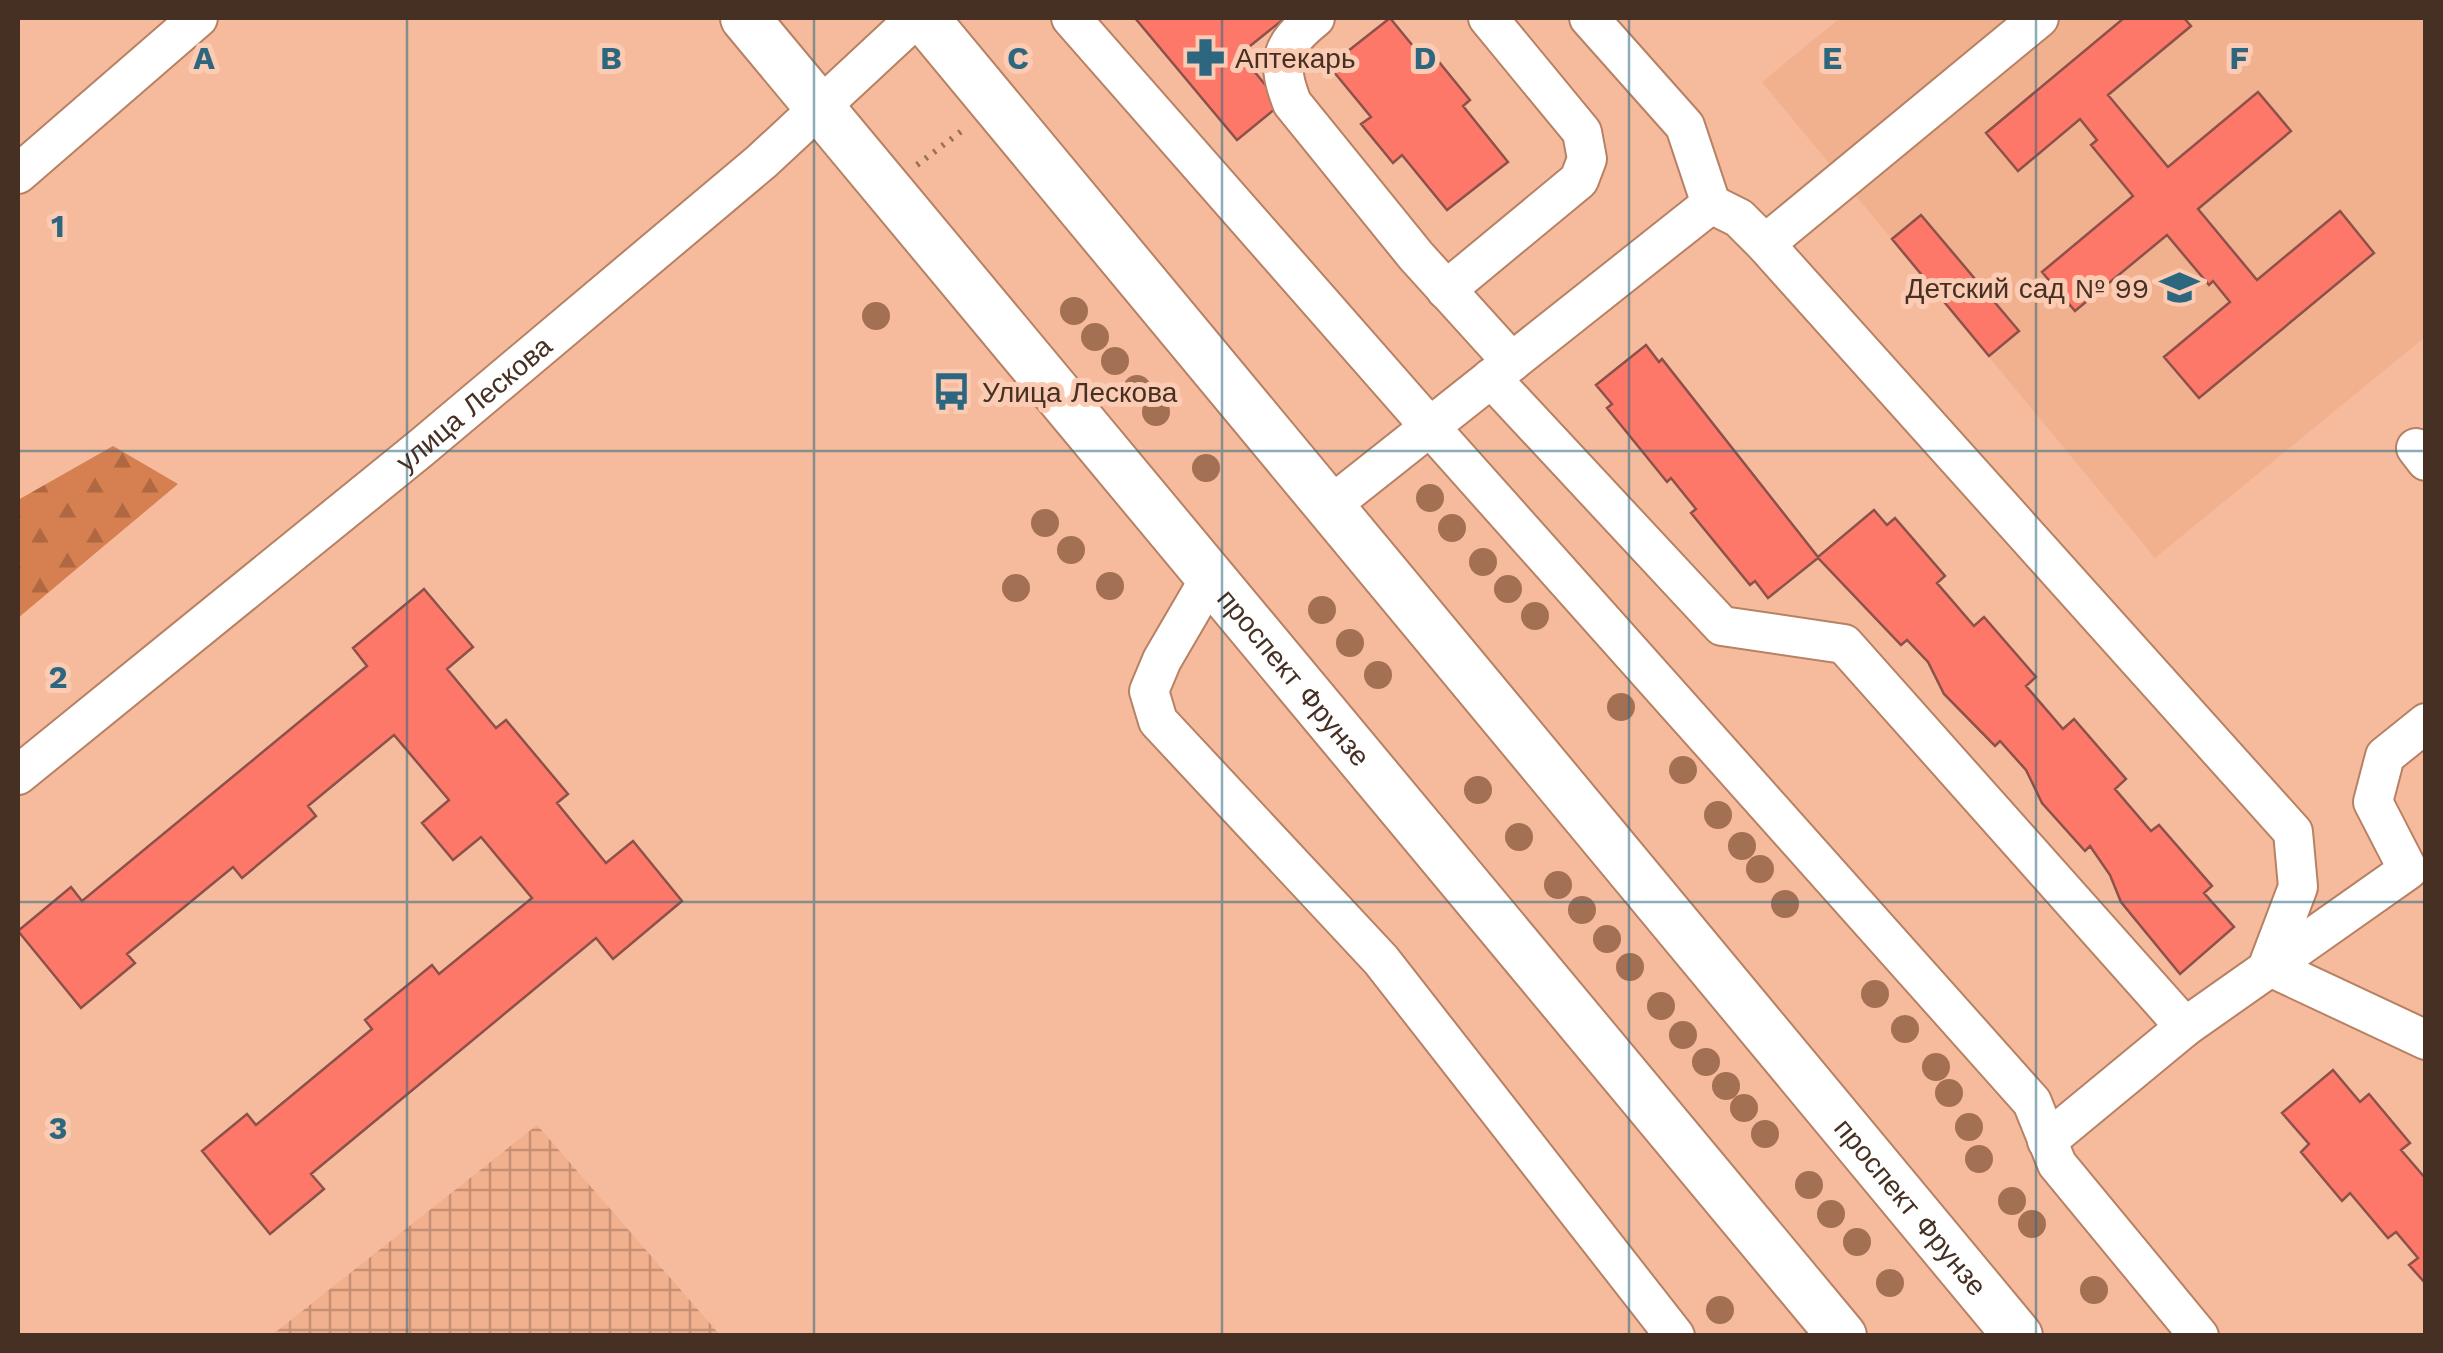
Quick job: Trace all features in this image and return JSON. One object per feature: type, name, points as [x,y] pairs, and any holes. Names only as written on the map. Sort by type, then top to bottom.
[{"type":"main road","name":"проспект Фрунзе","points":[[745,18],[1842,1336]]},
{"type":"main road","name":"проспект Фрунзе","points":[[920,18],[2018,1336]]},
{"type":"street","points":[[18,174],[198,18]]},
{"type":"street","name":"улица Лескова","points":[[18,775],[421,448],[762,162],[920,18]]},
{"type":"street","points":[[1071,18],[1430,428],[2032,1102],[2057,1164],[2199,1336]]},
{"type":"street","points":[[1315,18],[1285,47],[1281,74],[1292,103],[1446,290],[1502,370],[1722,626],[1844,644],[2185,1027]]},
{"type":"street","points":[[1446,290],[1579,180],[1587,159],[1582,132],[1488,18]]},
{"type":"street","points":[[1589,18],[1685,126],[1711,204],[1740,218],[1765,244],[2293,832],[2298,888],[2268,966]]},
{"type":"street","points":[[1765,244],[2039,18]]},
{"type":"street","points":[[1330,506],[1711,204]]},
{"type":"street","points":[[1211,576],[1162,660],[1149,692],[1158,721],[1382,960],[1675,1336]]},
{"type":"street","points":[[2048,1141],[2185,1027],[2268,966],[2416,872],[2373,802],[2385,756],[2426,723]]},
{"type":"street","points":[[2268,966],[2426,1040]]},
{"type":"path","points":[[888,186],[996,105]]},
{"type":"shaded area","name":"Детский сад № 99","points":[[1840,18],[2425,18],[2425,337],[2155,558],[1762,82]]},
{"type":"shaded area","points":[[537,1125],[720,1335],[272,1335]]},
{"type":"green space","points":[[113,446],[178,484],[18,618],[18,500]]},
{"type":"building","points":[[1135,18],[1285,18],[1240,54],[1281,104],[1237,140]]},
{"type":"building","points":[[1390,18],[1431,68],[1439,62],[1470,100],[1463,106],[1508,162],[1447,210],[1402,155],[1393,163],[1361,124],[1371,117],[1329,66]]},
{"type":"building","points":[[2124,18],[2184,18],[2191,26],[2108,95],[2168,167],[2258,92],[2291,131],[2198,209],[2257,280],[2340,211],[2374,253],[2199,398],[2164,357],[2230,302],[2213,281],[2209,285],[2167,235],[2075,311],[2042,272],[2133,196],[2091,145],[2097,140],[2080,119],[2018,171],[1986,133]]},
{"type":"building","points":[[1921,215],[2019,331],[1989,356],[1892,239]]},
{"type":"building","points":[[1646,345],[1659,362],[1662,359],[1818,557],[1874,510],[1887,525],[1895,518],[1945,576],[1937,583],[1974,626],[1984,617],[2036,677],[2026,686],[2063,729],[2074,719],[2126,779],[2115,789],[2151,831],[2159,825],[2212,886],[2204,893],[2234,927],[2180,974],[2121,902],[2110,875],[2090,846],[2085,851],[2042,803],[2026,770],[2000,741],[1995,746],[1944,694],[1928,662],[1907,640],[1901,645],[1818,558],[1768,598],[1755,581],[1750,585],[1691,513],[1696,509],[1671,478],[1667,482],[1607,408],[1612,404],[1596,385]]},
{"type":"building","points":[[424,589],[473,647],[447,669],[496,728],[506,720],[568,794],[557,803],[606,863],[633,841],[682,901],[613,959],[596,938],[311,1174],[324,1189],[270,1234],[202,1151],[247,1114],[256,1125],[372,1029],[365,1020],[432,965],[439,974],[532,898],[481,837],[453,860],[422,823],[449,800],[394,735],[308,806],[316,816],[242,878],[233,867],[127,954],[135,963],[81,1008],[18,931],[71,887],[82,901],[367,666],[353,648]]},
{"type":"building","points":[[2333,1070],[2360,1102],[2369,1094],[2410,1143],[2401,1150],[2426,1179],[2426,1284],[2409,1265],[2418,1258],[2396,1232],[2388,1238],[2350,1193],[2342,1201],[2301,1152],[2309,1144],[2282,1113]]},
{"type":"place","name":"Аптекарь","points":[[1205,58]]},
{"type":"place","name":"Детский сад № 99","points":[[2179,288]]},
{"type":"place","name":"Улица Лескова","points":[[952,392]]}]
